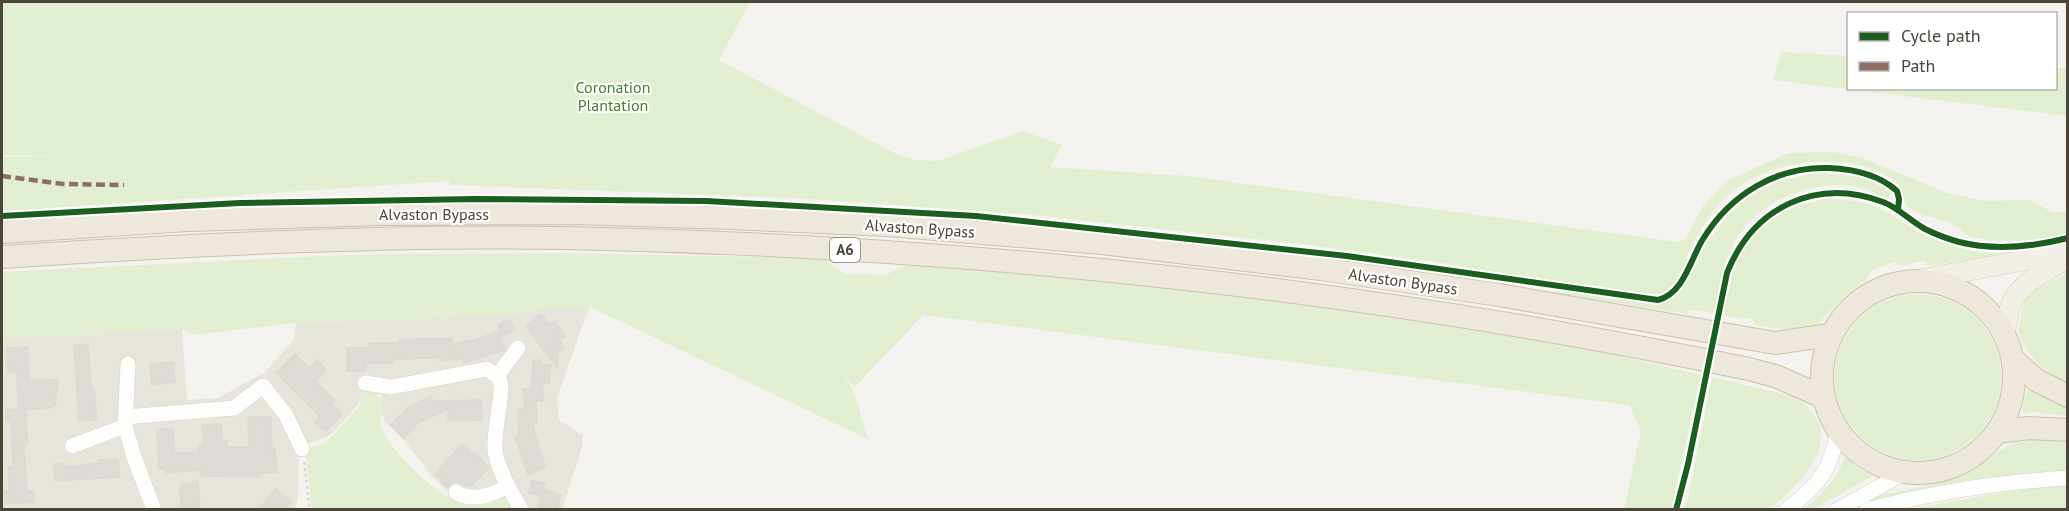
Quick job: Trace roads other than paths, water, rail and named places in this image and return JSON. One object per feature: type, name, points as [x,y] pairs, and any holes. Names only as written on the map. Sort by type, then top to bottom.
[{"type":"highway","name":"Alvaston Bypass","points":[[2,231],[188,220],[393,214],[573,213],[887,225],[1102,243],[1322,269],[1499,295],[1775,343],[1830,335]]},
{"type":"highway","name":"Alvaston Bypass","points":[[2,257],[221,244],[540,238],[873,251],[1211,281],[1433,312],[1683,355],[1749,369],[1778,377],[1822,397]]},
{"type":"highway","points":[[1923,279],[1946,284],[1967,293],[1989,310],[1998,321],[2004,334],[2013,359],[2015,381],[2007,417],[1997,432],[1979,451],[1947,469],[1933,472],[1906,472],[1867,458],[1838,432],[1822,397],[1820,372],[1823,353],[1830,335],[1843,318],[1876,292],[1923,279]]},
{"type":"highway","points":[[2013,359],[2036,380],[2067,396]]},
{"type":"highway","points":[[1997,432],[2029,428],[2067,430]]},
{"type":"main road","points":[[1923,279],[2067,252]]},
{"type":"main road","points":[[2004,334],[2012,302],[2019,290],[2067,258]]},
{"type":"street","points":[[497,376],[518,348]]},
{"type":"street","points":[[128,364],[125,421],[154,510]]},
{"type":"street","points":[[365,383],[391,387],[487,369],[497,376],[501,384],[495,452],[508,486],[521,510]]},
{"type":"street","points":[[72,446],[125,421],[234,408],[263,386],[286,415],[302,449]]},
{"type":"street","points":[[1786,510],[1822,478],[1831,458],[1838,432]]},
{"type":"street","points":[[1837,510],[1906,472]]},
{"type":"street","points":[[1868,510],[1920,496],[2067,478]]},
{"type":"street","points":[[456,492],[472,497],[483,496],[508,486]]},
{"type":"park label","name":"Coronation Plantation","points":[[613,96]]}]
